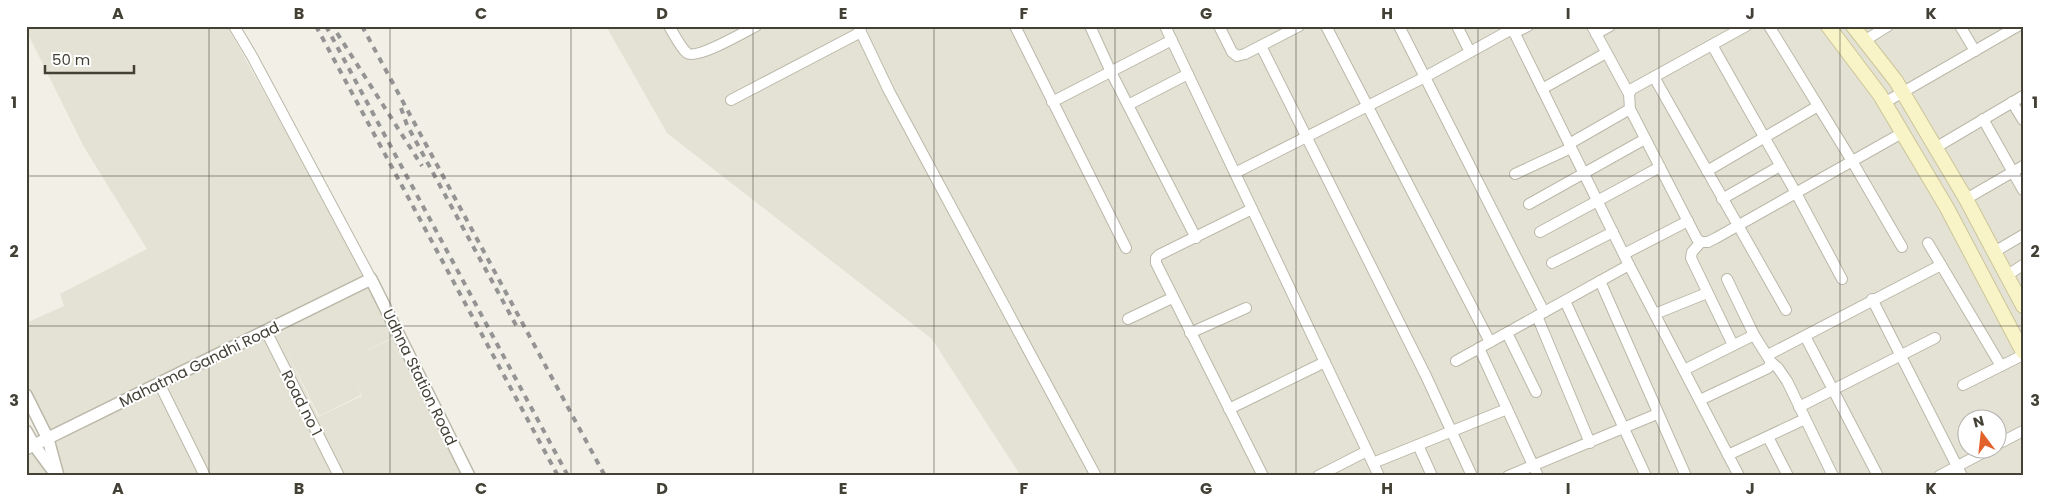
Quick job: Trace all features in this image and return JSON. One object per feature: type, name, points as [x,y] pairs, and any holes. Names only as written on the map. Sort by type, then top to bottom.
[{"type":"main road","points":[[1828,26],[1884,103],[1948,208],[2023,353]]},
{"type":"main road","points":[[1852,26],[1903,92],[1966,199],[2023,306]]},
{"type":"street","points":[[234,26],[372,279]]},
{"type":"street","points":[[669,26],[686,51],[692,55],[703,52],[756,26]]},
{"type":"street","points":[[1015,26],[1126,248]]},
{"type":"street","points":[[1090,26],[1111,72],[1196,238]]},
{"type":"street","points":[[1165,26],[1379,476]]},
{"type":"street","points":[[1219,26],[1232,52],[1237,56],[1245,54],[1299,26]]},
{"type":"street","points":[[1326,26],[1490,342]]},
{"type":"street","points":[[1399,26],[1541,314],[1590,442]]},
{"type":"street","points":[[1456,26],[1470,52]]},
{"type":"street","points":[[1235,173],[1425,77],[1512,29],[1528,26]]},
{"type":"street","points":[[1610,26],[1594,30],[1629,94],[1630,109],[1697,239],[1701,242],[1708,242],[1738,226],[1902,133]]},
{"type":"street","points":[[1629,94],[1632,89],[1712,45],[1730,30],[1746,26]]},
{"type":"street","points":[[1769,26],[1852,161],[1902,247]]},
{"type":"street","points":[[1864,41],[1888,26]]},
{"type":"street","points":[[1960,26],[1975,51]]},
{"type":"street","points":[[1884,103],[2018,26]]},
{"type":"street","points":[[731,100],[860,29],[893,100],[1096,476]]},
{"type":"street","points":[[1512,29],[1629,265],[1739,476]]},
{"type":"street","points":[[1052,102],[1172,40]]},
{"type":"street","points":[[1712,45],[1796,193],[1842,279]]},
{"type":"street","points":[[1261,46],[1426,376],[1472,476]]},
{"type":"street","points":[[1542,89],[1606,53]]},
{"type":"street","points":[[1128,105],[1188,74]]},
{"type":"street","points":[[1654,77],[1786,310]]},
{"type":"street","points":[[1935,148],[2023,96]]},
{"type":"street","points":[[2012,102],[2023,120]]},
{"type":"street","points":[[1706,171],[1818,106]]},
{"type":"street","points":[[1515,174],[1570,146],[1630,109]]},
{"type":"street","points":[[1983,119],[2023,190]]},
{"type":"street","points":[[1529,204],[1583,172],[1646,139]]},
{"type":"street","points":[[1722,199],[1780,166]]},
{"type":"street","points":[[1966,199],[2023,166]]},
{"type":"street","points":[[1540,232],[1660,167]]},
{"type":"street","points":[[1252,209],[1156,258],[1157,269],[1263,476]]},
{"type":"street","points":[[1624,254],[1688,221]]},
{"type":"street","points":[[1552,262],[1613,232]]},
{"type":"street","points":[[1994,252],[2023,235]]},
{"type":"street","points":[[1701,242],[1692,252],[1691,258],[1733,345]]},
{"type":"street","points":[[1928,243],[2001,366]]},
{"type":"street","points":[[1769,358],[1872,299],[1941,264]]},
{"type":"street","points":[[1456,361],[1629,265]]},
{"type":"street","points":[[2006,276],[2023,265]]},
{"type":"street","name":"Mahatma Gandhi Road","points":[[30,447],[372,279]]},
{"type":"street","name":"Udhna Station Road","points":[[372,279],[469,476]]},
{"type":"street","points":[[1727,280],[1754,335],[1769,358],[1784,374],[1833,476]]},
{"type":"street","points":[[1600,281],[1685,474],[1674,476]]},
{"type":"street","points":[[1655,314],[1707,294]]},
{"type":"street","points":[[1128,319],[1172,298]]},
{"type":"street","points":[[1872,299],[1962,476]]},
{"type":"street","points":[[1565,301],[1646,476]]},
{"type":"street","points":[[1190,333],[1246,308]]},
{"type":"street","name":"Road no 1","points":[[266,331],[339,476]]},
{"type":"street","points":[[1507,333],[1536,392]]},
{"type":"street","points":[[1684,370],[1754,335]]},
{"type":"street","points":[[1805,336],[1878,476]]},
{"type":"street","points":[[1800,407],[1936,338]]},
{"type":"street","points":[[1479,348],[1538,476]]},
{"type":"street","points":[[1963,385],[2023,353]]},
{"type":"street","points":[[1700,400],[1768,368],[1769,358]]},
{"type":"street","points":[[1229,409],[1325,362]]},
{"type":"street","points":[[159,384],[205,476]]},
{"type":"street","points":[[26,395],[48,438],[57,476]]},
{"type":"street","points":[[1373,463],[1507,408]]},
{"type":"street","points":[[1508,476],[1658,414]]},
{"type":"street","points":[[1728,455],[1805,419]]},
{"type":"street","points":[[26,431],[30,447],[57,476]]},
{"type":"street","points":[[2006,440],[2023,431]]},
{"type":"street","points":[[1768,437],[1788,476]]},
{"type":"street","points":[[1418,445],[1429,475]]},
{"type":"street","points":[[1318,476],[1367,451]]},
{"type":"street","points":[[1939,476],[1969,460]]},
{"type":"shaded area","points":[[26,26],[227,26],[367,277],[396,336],[355,356],[396,337],[465,476],[26,476],[26,452],[29,456],[277,331],[274,325],[51,430],[26,382],[26,323],[64,306],[60,294],[147,249],[84,147],[26,30]],"holes":[[[284,346],[319,416],[361,395],[355,382],[362,396],[318,417]]]},
{"type":"shaded area","points":[[606,26],[2023,26],[2023,476],[1021,476],[932,339],[667,133]]},
{"type":"railway","points":[[316,26],[558,476]]},
{"type":"railway","points":[[326,26],[568,476]]},
{"type":"railway","points":[[362,26],[605,476]]},
{"type":"railway","points":[[337,33],[422,166]]},
{"type":"railway","points":[[401,108],[407,125],[517,327]]}]
